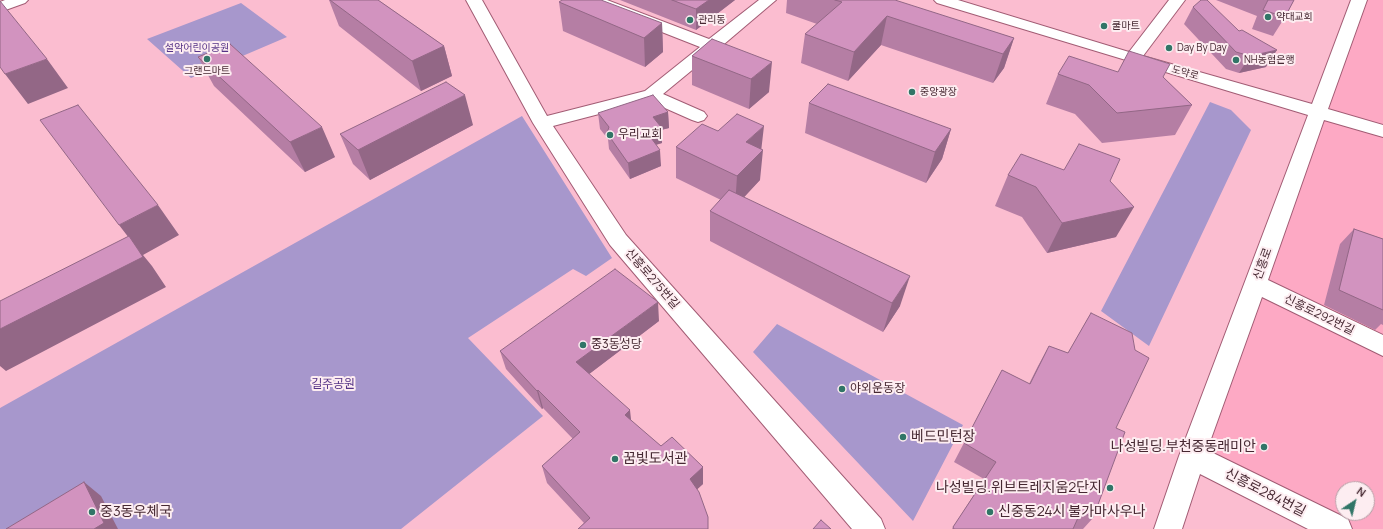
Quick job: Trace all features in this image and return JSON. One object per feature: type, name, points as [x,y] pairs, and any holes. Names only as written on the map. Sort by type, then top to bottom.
[{"type":"street","points":[[0,7],[20,0]]},
{"type":"street","name":"신흥로275번길","points":[[474,0],[542,123],[618,240],[871,529]]},
{"type":"street","points":[[592,0],[733,54]]},
{"type":"street","points":[[542,123],[650,95],[768,0]]},
{"type":"street","name":"도약로","points":[[942,0],[1133,58],[1383,131]]},
{"type":"street","points":[[1133,58],[1177,0]]},
{"type":"street","name":"신흥로","points":[[1168,529],[1192,456],[1359,0]]},
{"type":"street","points":[[650,95],[698,116]]},
{"type":"street","name":"신흥로292번길","points":[[1256,284],[1383,346]]},
{"type":"street","name":"신흥로284번길","points":[[1192,456],[1338,529]]},
{"type":"shaded area","points":[[1361,0],[1383,0],[1383,529],[1338,529],[1192,456]]},
{"type":"green space","name":"설악어린이공원","points":[[241,3],[287,37],[191,78],[147,39]]},
{"type":"green space","points":[[1210,102],[1231,110],[1251,130],[1149,346],[1101,311]]},
{"type":"green space","name":"길주공원","points":[[522,116],[612,258],[586,276],[573,269],[468,338],[543,416],[401,529],[0,529],[0,408]]},
{"type":"green space","name":"야외운동장","points":[[777,324],[963,425],[913,521],[753,352]]},
{"type":"building","points":[[330,0],[378,0],[444,46],[412,61]]},
{"type":"building","points":[[562,0],[601,0],[662,23],[644,38],[559,2]]},
{"type":"building","points":[[672,0],[709,0],[696,9]]},
{"type":"building","points":[[835,0],[895,0],[1014,38],[1003,54],[887,16],[854,52],[805,34],[842,2]]},
{"type":"building","points":[[1201,0],[1207,0],[1239,31],[1242,30],[1277,50],[1250,56],[1236,52],[1193,7]]},
{"type":"building","points":[[1268,0],[1294,0],[1285,17],[1263,10]]},
{"type":"building","points":[[0,1],[47,59],[5,74],[0,67]]},
{"type":"building","points":[[712,39],[772,62],[751,79],[692,56]]},
{"type":"building","points":[[230,44],[322,127],[290,142],[198,57]]},
{"type":"building","points":[[1129,51],[1170,64],[1163,77],[1192,105],[1117,113],[1089,85],[1058,74],[1069,56],[1118,72]]},
{"type":"building","points":[[446,82],[465,95],[358,150],[340,134]]},
{"type":"building","points":[[828,84],[951,129],[935,152],[809,103]]},
{"type":"building","points":[[653,95],[668,112],[653,117],[661,127],[646,131],[660,150],[628,163],[607,133],[609,127],[598,113]]},
{"type":"building","points":[[78,105],[158,205],[119,225],[40,120]]},
{"type":"building","points":[[737,114],[764,126],[746,142],[763,150],[737,176],[676,147],[702,124],[718,131]]},
{"type":"building","points":[[1079,144],[1120,159],[1110,181],[1134,207],[1062,223],[1036,187],[1008,175],[1021,154],[1064,170]]},
{"type":"building","points":[[729,190],[910,276],[892,303],[710,211]]},
{"type":"building","points":[[1354,229],[1383,239],[1383,310],[1339,290]]},
{"type":"building","points":[[129,236],[143,257],[0,329],[0,301]]},
{"type":"building","points":[[615,269],[658,302],[576,362],[630,410],[625,415],[661,446],[672,437],[703,467],[690,479],[699,492],[708,517],[708,529],[578,529],[590,518],[542,466],[580,432],[538,390],[537,391],[500,351]]},
{"type":"building","points":[[1091,313],[1132,333],[1135,350],[1149,358],[1116,428],[1125,432],[1093,518],[1081,511],[1073,529],[954,529],[953,527],[996,462],[964,443],[1002,370],[1030,384],[1049,346],[1068,353]]},
{"type":"building","points":[[84,482],[104,523],[94,529],[6,529]]},
{"type":"building","points":[[821,520],[831,529],[813,529]]},
{"type":"place","name":"약대교회","points":[[1268,17]]},
{"type":"place","name":"관리동","points":[[690,20]]},
{"type":"place","name":"쿨마트","points":[[1104,26]]},
{"type":"place","name":"Day By Day","points":[[1169,48]]},
{"type":"place","name":"그랜드마트","points":[[207,59]]},
{"type":"place","name":"NH농협은행","points":[[1236,60]]},
{"type":"place","name":"중앙광장","points":[[912,92]]},
{"type":"place","name":"우리교회","points":[[610,135]]},
{"type":"place","name":"중3동성당","points":[[583,345]]},
{"type":"place","name":"야외운동장","points":[[842,389]]},
{"type":"place","name":"베드민턴장","points":[[903,437]]},
{"type":"place","name":"나성빌딩.부천중동래미안","points":[[1264,447]]},
{"type":"place","name":"꿈빛도서관","points":[[615,459]]},
{"type":"place","name":"나성빌딩.위브트레지움2단지","points":[[1110,488]]},
{"type":"place","name":"중3동우체국","points":[[92,512]]},
{"type":"place","name":"신중동24시 불가마사우나","points":[[990,512]]}]
